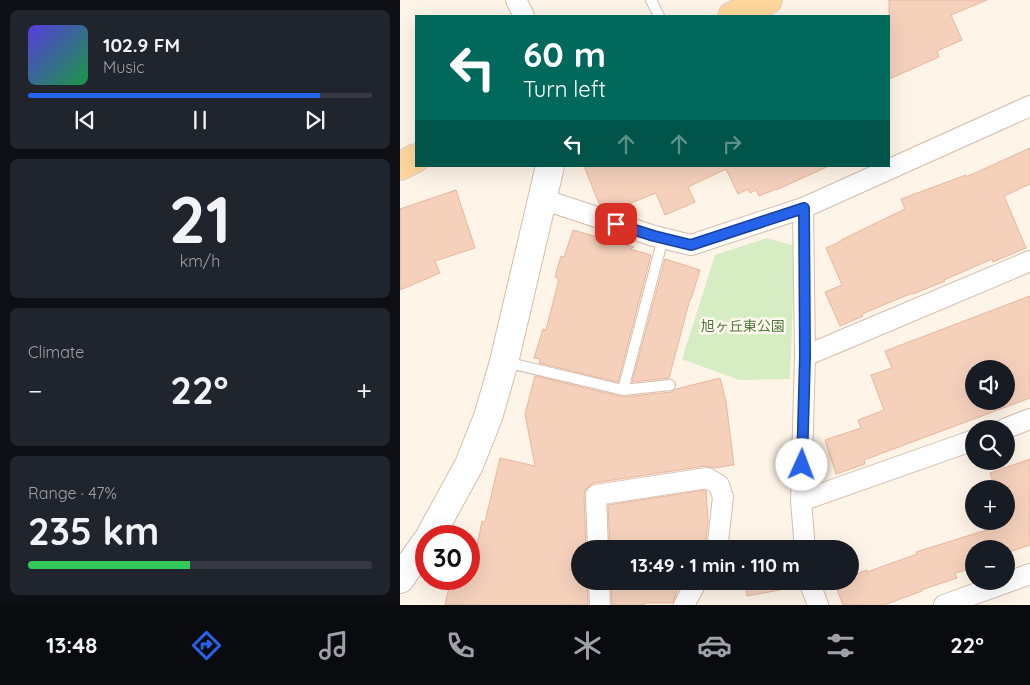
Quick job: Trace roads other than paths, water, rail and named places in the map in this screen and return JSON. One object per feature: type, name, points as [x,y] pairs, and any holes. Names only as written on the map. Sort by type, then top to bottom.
[{"type":"main road","points":[[732,13],[768,0]]},
{"type":"main road","points":[[400,166],[415,158]]},
{"type":"street","points":[[516,0],[524,15]]},
{"type":"street","points":[[542,199],[654,236],[691,245],[804,208],[1030,106]]},
{"type":"street","points":[[436,525],[470,465],[488,418],[504,362],[550,167]]},
{"type":"street","points":[[804,208],[805,356],[801,501],[804,540]]},
{"type":"street","points":[[805,356],[1030,261]]},
{"type":"street","points":[[1015,425],[1030,420]]},
{"type":"street","points":[[801,501],[965,443]]},
{"type":"street","points":[[598,540],[596,495],[707,478],[718,485],[723,497],[718,540]]},
{"type":"street","points":[[400,578],[415,557]]},
{"type":"street","points":[[944,605],[1030,574]]},
{"type":"street","points":[[599,590],[600,605]]},
{"type":"street","points":[[684,605],[692,590]]},
{"type":"street","points":[[812,590],[818,605]]},
{"type":"lane","points":[[651,0],[658,15]]},
{"type":"lane","points":[[622,390],[663,238]]},
{"type":"lane","points":[[504,362],[622,390],[670,385]]},
{"type":"park label","name":"旭ヶ丘東公園","points":[[743,326]]}]
